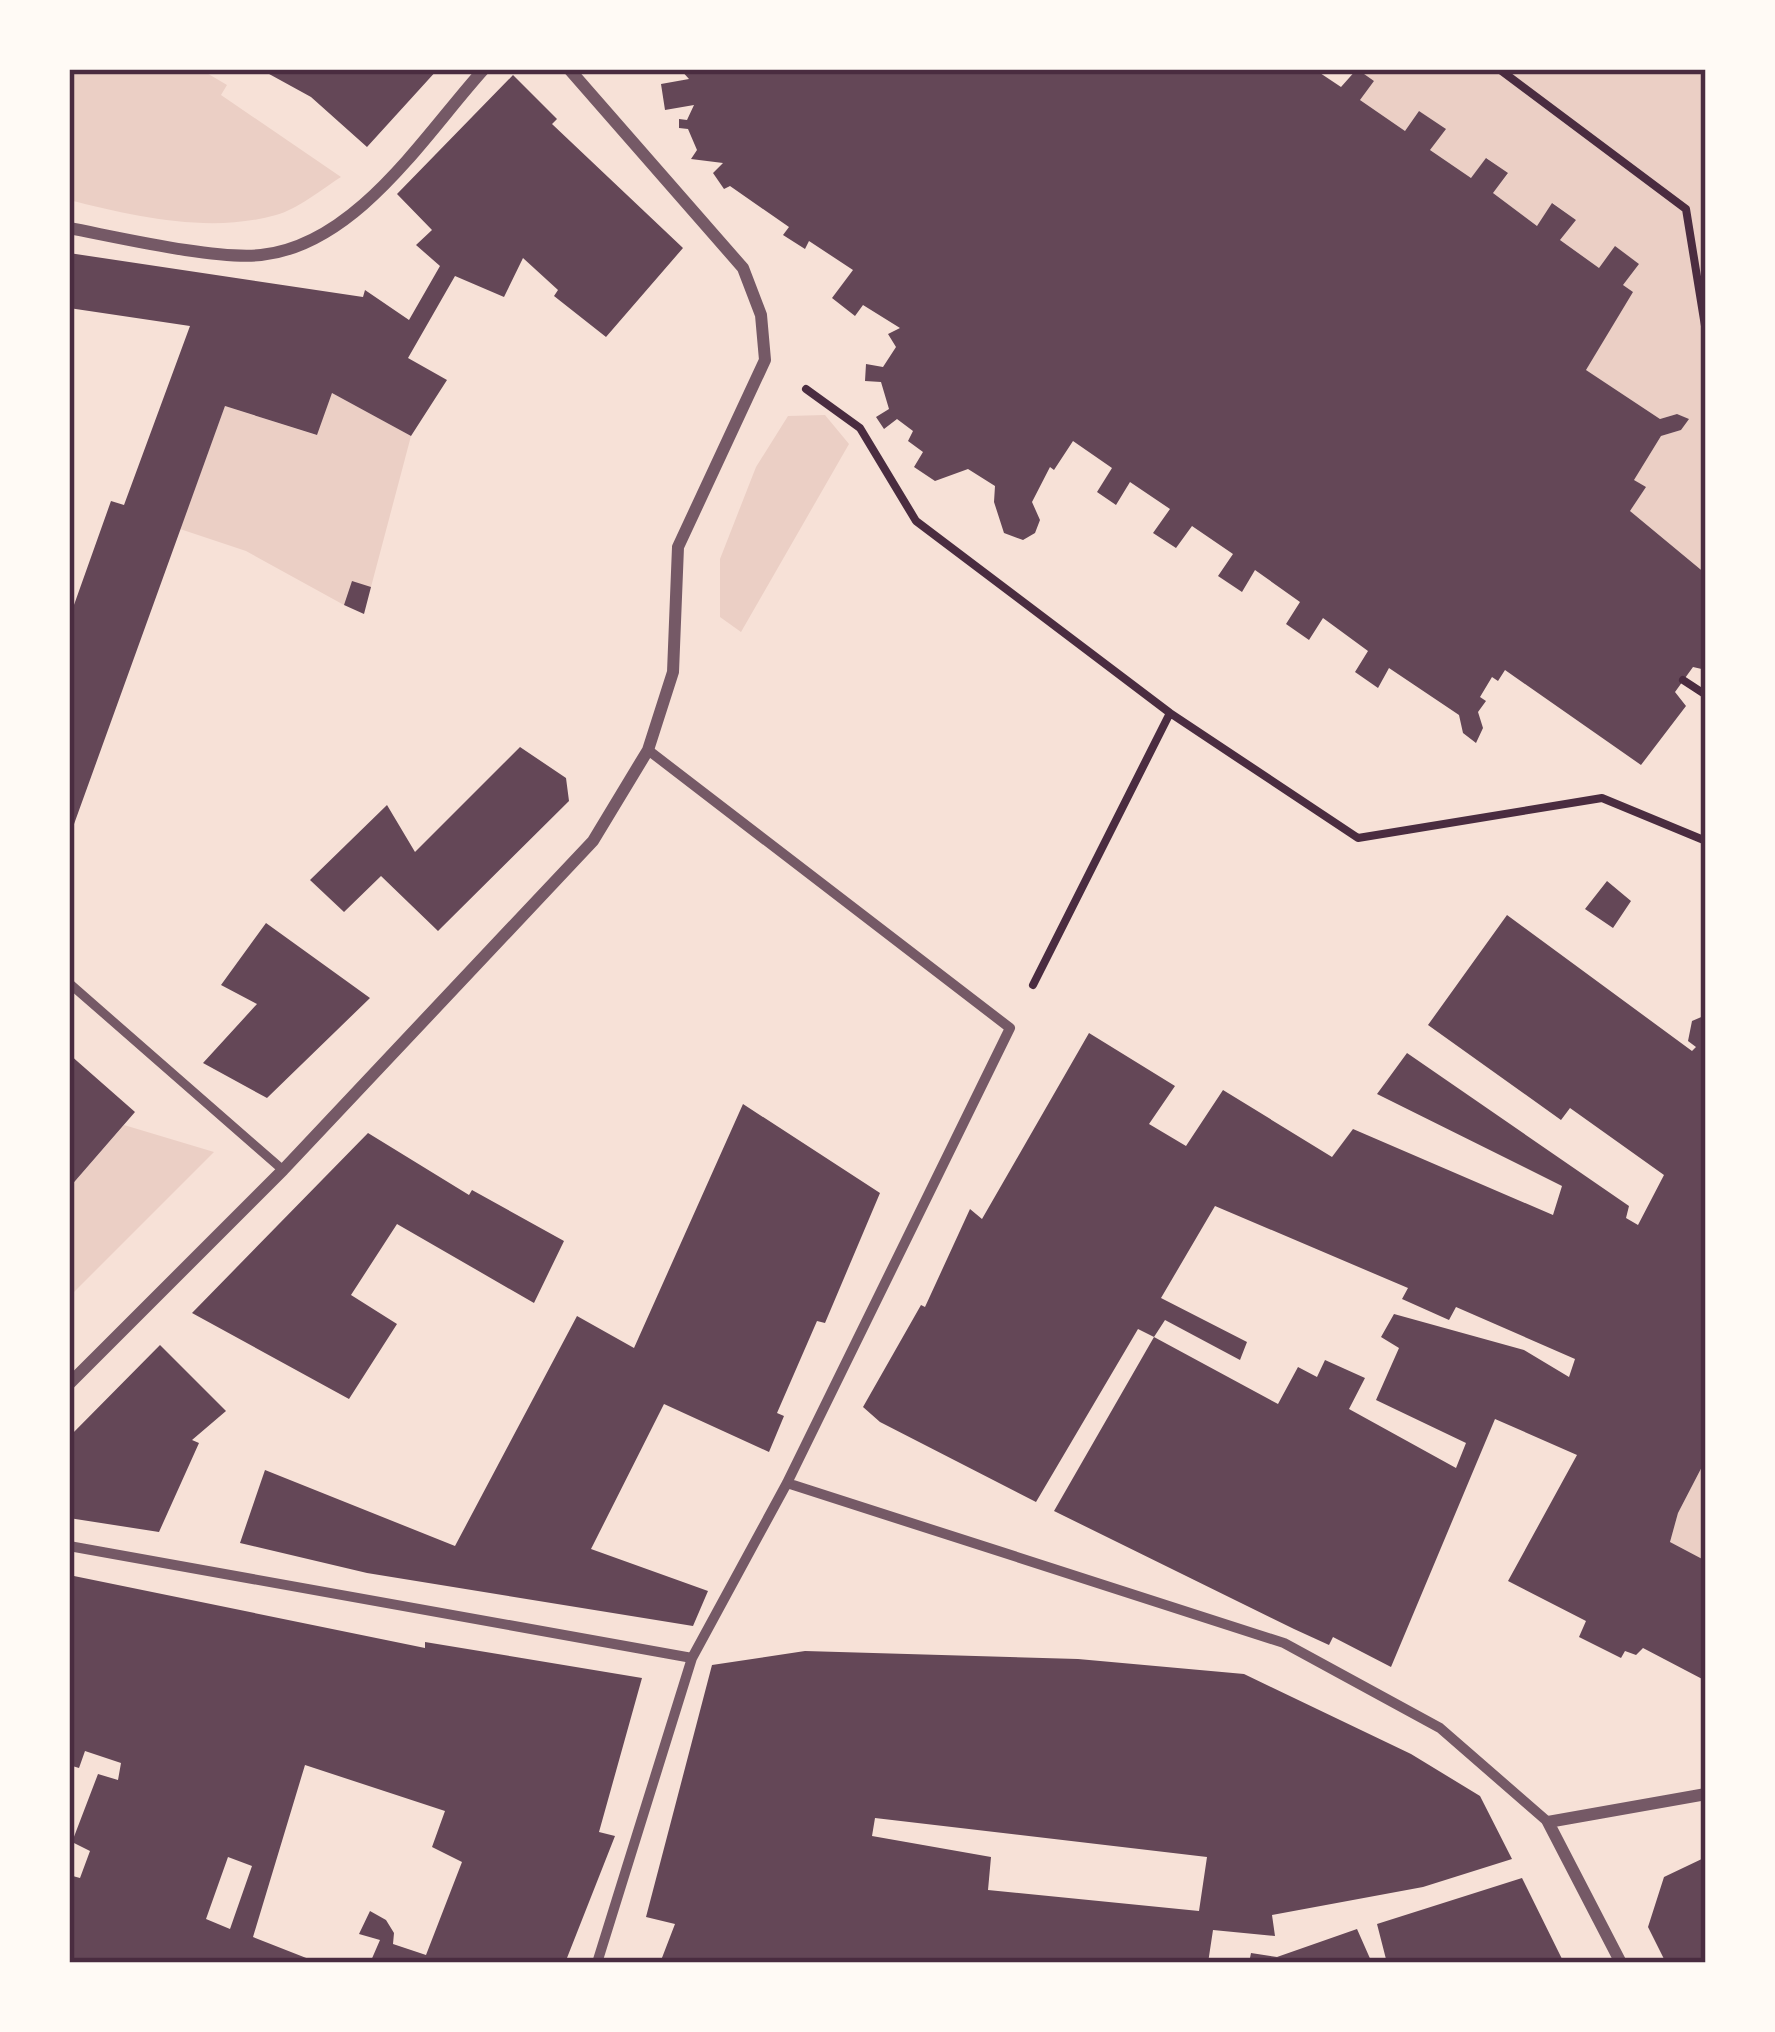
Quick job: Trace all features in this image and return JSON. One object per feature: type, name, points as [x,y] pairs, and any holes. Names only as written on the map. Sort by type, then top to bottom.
[{"type":"street","points":[[69,228],[260,255],[314,240],[361,206],[484,69]]},
{"type":"street","points":[[69,1384],[283,1170],[593,841],[648,750],[673,672],[678,547],[765,360],[761,315],[742,268],[569,69]]},
{"type":"street","points":[[597,1963],[692,1658],[787,1483],[1010,1028],[648,750]]},
{"type":"street","points":[[787,1483],[1283,1643],[1440,1728],[1548,1822],[1621,1963]]},
{"type":"street","points":[[69,1546],[692,1658]]},
{"type":"street","points":[[1548,1822],[1706,1794]]},
{"type":"lane","points":[[69,983],[283,1170]]},
{"type":"path","points":[[1499,69],[1686,209],[1706,332]]},
{"type":"path","points":[[765,360],[860,428],[916,521],[1170,713],[1358,838],[1602,798],[1706,841]]},
{"type":"path","points":[[1683,680],[1706,695]]},
{"type":"path","points":[[1010,1028],[1170,713]]},
{"type":"shaded area","points":[[69,69],[200,69],[227,85],[221,95],[341,177],[284,212],[224,223],[145,217],[69,200]]},
{"type":"shaded area","points":[[1357,69],[1706,69],[1706,574],[1630,511],[1645,488],[1634,480],[1661,436],[1681,430],[1688,419],[1677,414],[1660,419],[1586,370],[1632,292],[1623,285],[1639,264],[1615,247],[1599,268],[1560,240],[1576,220],[1553,203],[1537,226],[1493,193],[1508,174],[1487,158],[1471,178],[1430,150],[1445,128],[1419,111],[1405,131],[1360,100],[1374,81]]},
{"type":"shaded area","points":[[332,393],[411,436],[371,587],[344,605],[246,551],[180,529],[225,406],[316,435]]},
{"type":"shaded area","points":[[825,415],[849,444],[741,632],[720,617],[720,559],[756,467],[788,416]]},
{"type":"shaded area","points":[[124,1125],[214,1152],[69,1297],[69,1188]]},
{"type":"shaded area","points":[[1706,1459],[1706,1561],[1670,1542],[1678,1513]]},
{"type":"building","points":[[260,69],[438,69],[367,147],[311,97]]},
{"type":"building","points":[[680,69],[1314,69],[1341,87],[1357,69],[1374,81],[1360,100],[1405,131],[1419,111],[1446,129],[1430,150],[1471,178],[1486,158],[1508,173],[1493,193],[1537,226],[1552,203],[1576,220],[1560,240],[1599,268],[1615,246],[1639,264],[1623,285],[1633,292],[1586,370],[1660,419],[1677,414],[1689,419],[1681,430],[1661,436],[1634,480],[1646,487],[1630,511],[1706,574],[1706,670],[1693,667],[1675,692],[1686,706],[1641,765],[1505,670],[1498,681],[1492,677],[1480,697],[1486,701],[1478,712],[1483,728],[1476,743],[1463,733],[1459,715],[1389,668],[1378,688],[1355,672],[1368,651],[1323,618],[1309,640],[1286,624],[1300,602],[1255,570],[1242,592],[1218,576],[1233,554],[1192,526],[1176,548],[1153,533],[1170,509],[1130,482],[1116,505],[1097,492],[1112,468],[1073,441],[1054,470],[1050,467],[1032,502],[1040,520],[1035,533],[1023,540],[1004,533],[994,502],[995,486],[968,469],[935,481],[914,467],[923,452],[908,441],[913,431],[897,419],[884,429],[876,417],[889,409],[881,382],[865,381],[866,364],[883,367],[896,347],[888,334],[900,328],[863,305],[855,316],[832,298],[853,270],[809,241],[805,249],[783,235],[789,227],[730,186],[724,189],[713,173],[723,163],[691,159],[697,150],[688,129],[679,128],[679,119],[687,120],[694,105],[665,110],[661,84],[689,79]]},
{"type":"building","points":[[513,75],[557,119],[552,124],[683,248],[606,337],[554,296],[558,290],[523,258],[504,297],[455,276],[408,358],[447,380],[411,436],[332,393],[317,435],[225,406],[69,838],[69,619],[111,501],[124,505],[190,326],[69,308],[69,253],[363,297],[365,290],[409,320],[440,266],[416,245],[432,230],[397,194]]},
{"type":"building","points":[[352,581],[371,587],[364,614],[344,605]]},
{"type":"building","points":[[520,747],[566,778],[569,801],[438,931],[381,876],[344,912],[310,880],[387,805],[415,852]]},
{"type":"building","points":[[1607,881],[1631,901],[1613,928],[1585,909]]},
{"type":"building","points":[[1507,915],[1692,1051],[1696,1047],[1688,1041],[1692,1021],[1706,1015],[1706,1459],[1678,1513],[1670,1542],[1706,1561],[1706,1681],[1643,1648],[1636,1655],[1625,1651],[1621,1658],[1579,1637],[1586,1621],[1508,1581],[1577,1455],[1495,1419],[1391,1667],[1333,1637],[1329,1645],[1294,1629],[1054,1511],[1154,1337],[1138,1329],[1036,1502],[880,1422],[863,1407],[921,1305],[925,1307],[970,1209],[982,1219],[1089,1033],[1175,1086],[1149,1124],[1186,1146],[1223,1090],[1332,1157],[1353,1129],[1553,1215],[1562,1186],[1377,1094],[1407,1053],[1629,1206],[1626,1218],[1638,1225],[1664,1175],[1570,1108],[1561,1120],[1428,1025]],"holes":[[[1215,1206],[1408,1288],[1402,1299],[1449,1320],[1456,1307],[1575,1359],[1569,1377],[1524,1350],[1394,1314],[1381,1337],[1399,1348],[1376,1400],[1466,1443],[1456,1468],[1349,1409],[1365,1378],[1325,1360],[1317,1377],[1298,1367],[1278,1404],[1154,1337],[1165,1320],[1240,1360],[1247,1342],[1161,1298]]]},
{"type":"building","points":[[266,923],[370,998],[267,1098],[203,1063],[257,1004],[221,985]]},
{"type":"building","points":[[69,1054],[135,1112],[69,1188]]},
{"type":"building","points":[[743,1104],[880,1193],[825,1323],[817,1321],[777,1413],[784,1416],[769,1452],[664,1404],[591,1549],[708,1591],[693,1626],[367,1573],[240,1543],[265,1470],[455,1546],[577,1316],[634,1348]]},
{"type":"building","points":[[368,1133],[469,1195],[472,1190],[564,1241],[534,1303],[397,1224],[351,1295],[397,1324],[349,1399],[192,1313]]},
{"type":"building","points":[[160,1345],[226,1411],[192,1440],[199,1443],[159,1532],[69,1518],[69,1437]]},
{"type":"building","points":[[69,1575],[425,1648],[425,1642],[642,1678],[599,1832],[615,1836],[565,1963],[370,1963],[380,1940],[359,1934],[370,1911],[386,1920],[394,1933],[393,1944],[426,1955],[462,1862],[432,1847],[445,1811],[305,1765],[253,1937],[319,1963],[69,1963],[69,1875],[80,1878],[90,1851],[72,1842],[98,1774],[118,1780],[121,1763],[85,1751],[79,1768],[69,1765]],"holes":[[[228,1857],[252,1866],[230,1929],[206,1919]]]},
{"type":"building","points":[[805,1651],[1078,1659],[1244,1674],[1411,1754],[1480,1796],[1512,1859],[1423,1887],[1272,1915],[1275,1936],[1213,1930],[1208,1963],[660,1963],[675,1924],[646,1917],[712,1665]],"holes":[[[875,1818],[1207,1857],[1199,1911],[988,1890],[991,1857],[872,1836]]]},
{"type":"building","points":[[1706,1857],[1706,1963],[1666,1963],[1648,1927],[1664,1877]]},
{"type":"building","points":[[1522,1878],[1564,1963],[1387,1963],[1377,1924]]},
{"type":"building","points":[[1357,1929],[1372,1963],[1249,1963],[1251,1953],[1277,1957]]}]
